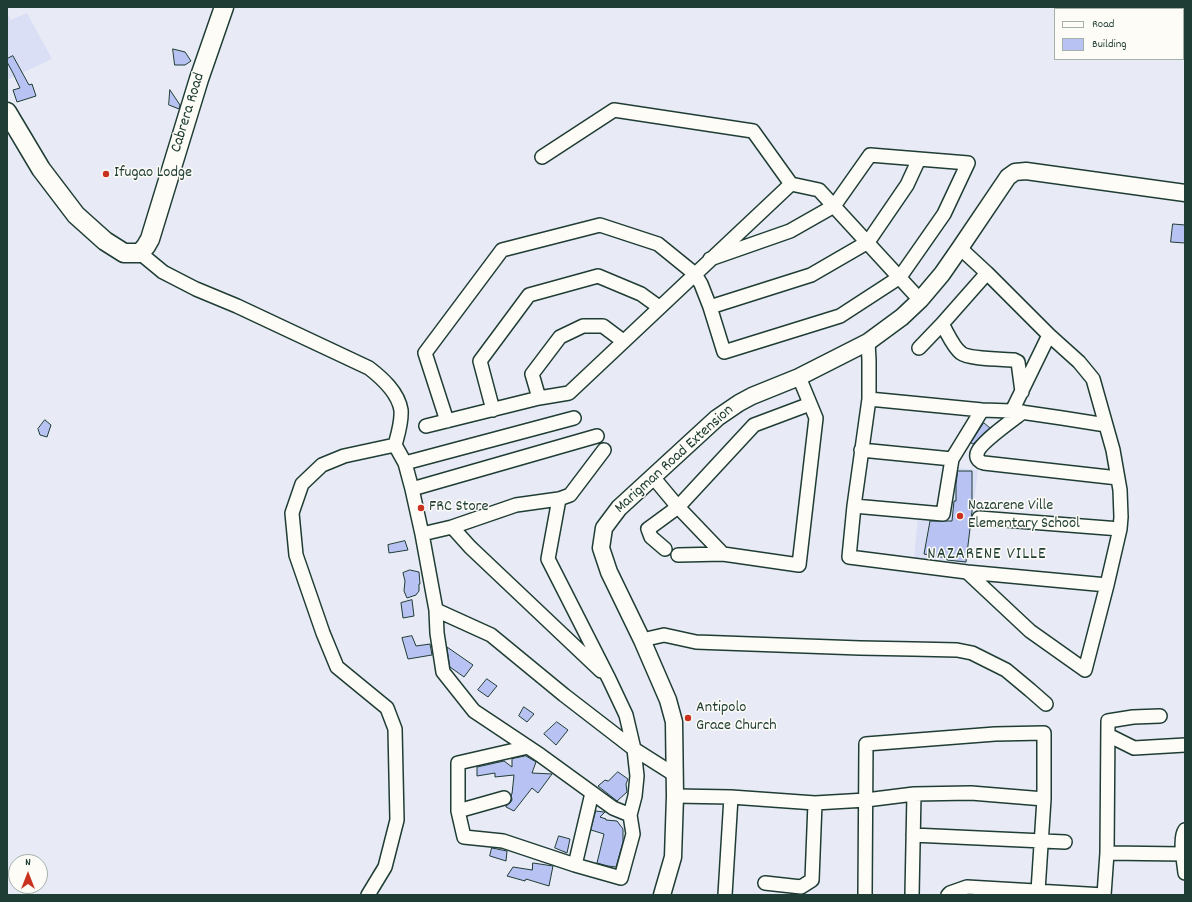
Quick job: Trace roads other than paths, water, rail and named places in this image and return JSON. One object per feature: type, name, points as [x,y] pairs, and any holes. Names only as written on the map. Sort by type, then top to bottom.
[{"type":"main road","name":"Cabrera Road","points":[[140,253],[150,239],[224,7]]},
{"type":"main road","points":[[7,112],[41,169],[76,215],[105,241],[124,253],[140,253]]},
{"type":"street","points":[[542,157],[614,110],[753,130],[791,184],[819,190],[920,300]]},
{"type":"street","points":[[447,421],[425,353],[502,250],[600,225],[658,244],[695,274],[701,284],[710,307],[724,352],[840,316],[900,277],[944,214],[968,164],[870,155],[834,206],[790,231],[710,259]]},
{"type":"street","points":[[710,307],[811,275],[868,242],[907,185],[919,159]]},
{"type":"street","name":"Marigman Road Extension","points":[[662,895],[673,857],[675,796],[674,722],[668,700],[642,640],[609,572],[601,548],[604,528],[619,508],[716,418],[739,403],[799,377],[868,342],[902,317],[920,300],[942,274],[1008,177],[1014,172],[1026,171],[1185,193]]},
{"type":"street","points":[[426,426],[539,398],[569,393],[791,184]]},
{"type":"street","points":[[960,248],[1049,335],[1079,362],[1093,379],[1113,450],[1120,490],[1121,517],[1120,529],[1107,585],[1085,670],[1030,631],[967,572]]},
{"type":"street","points":[[140,253],[162,272],[169,276],[369,368],[383,378],[395,395],[401,410],[400,429],[395,445],[405,463],[422,534],[436,610],[437,633],[443,672],[474,711],[528,747],[613,808],[630,815]]},
{"type":"street","points":[[919,348],[987,273]]},
{"type":"street","points":[[493,410],[480,362],[529,295],[598,276],[641,294],[659,307]]},
{"type":"street","points":[[942,324],[957,349],[962,354],[969,357],[1014,360],[1018,362],[1022,392]]},
{"type":"street","points":[[539,398],[532,374],[560,337],[583,326],[603,326],[623,342]]},
{"type":"street","points":[[1049,335],[1022,392],[1017,412],[979,450],[977,458],[984,463],[1118,478]]},
{"type":"street","points":[[868,342],[869,399],[861,450],[849,557],[967,572],[1107,585]]},
{"type":"street","points":[[678,555],[723,554],[799,565],[816,418],[799,377]]},
{"type":"street","points":[[869,399],[1017,412],[1106,425]]},
{"type":"street","points":[[665,549],[651,537],[648,529],[678,507],[754,425],[810,404]]},
{"type":"street","points":[[854,506],[943,514],[952,459],[982,410]]},
{"type":"street","points":[[405,463],[574,418]]},
{"type":"street","points":[[412,489],[597,436]]},
{"type":"street","points":[[368,895],[385,867],[397,820],[395,729],[387,708],[337,667],[323,633],[296,555],[292,513],[302,484],[322,465],[344,456],[395,445]]},
{"type":"street","points":[[422,534],[452,527],[516,506],[559,499],[570,495],[604,450]]},
{"type":"street","points":[[861,450],[952,459]]},
{"type":"street","points":[[652,477],[678,507],[723,554]]},
{"type":"street","points":[[528,747],[458,763],[458,810],[464,837],[503,842],[574,865],[621,878],[633,834],[630,815],[635,796],[637,776],[634,749],[626,715],[548,559],[559,499]]},
{"type":"street","points":[[979,518],[1120,529]]},
{"type":"street","points":[[452,527],[470,547],[609,680]]},
{"type":"street","points":[[436,610],[491,635],[564,695],[634,749],[675,775]]},
{"type":"street","points":[[642,640],[664,635],[696,642],[957,650],[972,653],[1006,670],[1046,704]]},
{"type":"street","points":[[948,895],[967,887],[1104,895],[1107,853],[1108,721],[1133,717],[1160,716]]},
{"type":"street","points":[[865,895],[866,744],[995,734],[1044,733],[1044,799],[1038,891]]},
{"type":"street","points":[[1108,735],[1134,748],[1185,745]]},
{"type":"street","points":[[574,865],[592,793]]},
{"type":"street","points":[[675,796],[731,797],[815,803],[866,800],[914,794],[971,793],[1044,799]]},
{"type":"street","points":[[912,895],[914,794]]},
{"type":"street","points":[[725,895],[731,797]]},
{"type":"street","points":[[458,810],[504,798]]},
{"type":"street","points":[[765,883],[801,887],[812,880],[815,803]]},
{"type":"street","points":[[1185,830],[1183,833],[1185,873]]},
{"type":"street","points":[[914,835],[1065,842]]},
{"type":"street","points":[[1107,853],[1183,854]]},
{"type":"place","name":"Ifugao Lodge","points":[[106,174]]},
{"type":"place","name":"FRC Store","points":[[421,508]]},
{"type":"place","name":"Nazarene Ville Elementary School","points":[[960,516]]},
{"type":"place","name":"Antipolo Grace Church","points":[[688,718]]},
{"type":"district","name":"NAZARENE VILLE","points":[[987,556]]}]
